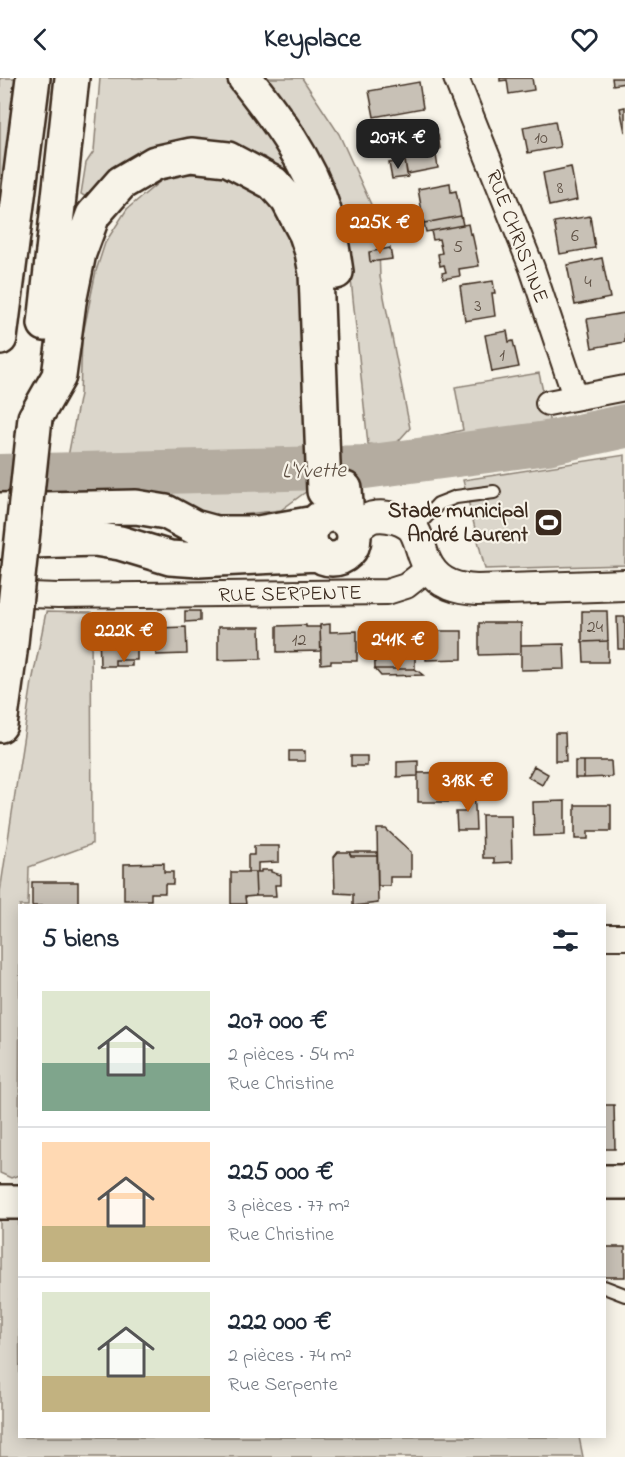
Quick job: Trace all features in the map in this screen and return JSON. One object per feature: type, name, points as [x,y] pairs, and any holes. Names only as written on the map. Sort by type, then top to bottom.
[{"type":"main road","points":[[0,338],[33,78]]},
{"type":"main road","points":[[0,725],[10,652],[72,78]]},
{"type":"main road","points":[[245,78],[289,137],[311,178],[323,208],[336,276],[332,518]]},
{"type":"main road","points":[[35,418],[59,376],[69,302],[79,253],[93,215],[122,183],[130,178],[155,163],[191,155],[228,159],[273,183],[288,200],[306,234],[316,273],[333,443]]},
{"type":"main road","points":[[0,510],[136,507],[166,512],[194,527],[216,533],[258,533],[332,518]]},
{"type":"main road","points":[[0,542],[95,539],[120,543],[170,558],[199,560],[332,518]]},
{"type":"main road","points":[[606,1182],[625,1182]]},
{"type":"main road","points":[[0,1202],[18,1202]]},
{"type":"street","name":"RUE CHRISTINE","points":[[456,78],[532,267],[575,396]]},
{"type":"street","points":[[548,403],[625,388]]},
{"type":"street","points":[[332,518],[387,516],[404,522],[414,530],[429,568],[445,583],[458,589],[625,585]]},
{"type":"street","name":"RUE SERPENTE","points":[[0,594],[68,596],[387,592],[406,586],[429,568]]},
{"type":"street","points":[[606,937],[625,937]]},
{"type":"lane","points":[[414,530],[438,504],[456,497],[494,492]]},
{"type":"lane","points":[[606,1288],[625,1295]]},
{"type":"shaded area","points":[[0,78],[16,78],[0,195]]},
{"type":"shaded area","points":[[100,78],[228,78],[268,127],[297,173],[292,177],[266,158],[237,146],[209,140],[174,144],[89,199],[81,194],[86,163],[94,151]]},
{"type":"shaded area","points":[[262,78],[302,78],[339,134],[378,220],[380,277],[410,428],[393,447],[368,444],[346,231]]},
{"type":"shaded area","points":[[213,173],[245,181],[265,195],[280,213],[299,257],[307,491],[281,510],[223,517],[58,509],[80,394],[82,339],[96,271],[105,243],[127,209],[163,179],[186,174]]},
{"type":"shaded area","points":[[539,373],[550,424],[433,447],[432,437],[463,430],[455,387]]},
{"type":"shaded area","name":"Stade municipal André Laurent","points":[[625,455],[625,565],[485,569],[463,480]]},
{"type":"shaded area","points":[[46,612],[91,613],[92,844],[29,867],[28,904],[18,904],[18,1175],[11,1178],[0,1173],[0,892],[32,682]]},
{"type":"shaded area","points":[[0,1211],[18,1212],[18,1438],[579,1438],[583,1457],[0,1457]]},
{"type":"building","points":[[500,78],[532,78],[534,90],[509,94],[507,80],[500,81]]},
{"type":"building","points":[[612,78],[625,78],[625,83],[613,85]]},
{"type":"building","points":[[419,82],[423,108],[374,117],[369,91]]},
{"type":"building","points":[[625,107],[625,132],[620,108]]},
{"type":"building","points":[[555,121],[560,147],[528,153],[523,127]]},
{"type":"building","points":[[431,129],[432,136],[438,135],[440,149],[435,149],[438,168],[407,174],[404,154],[395,156],[393,143],[401,142],[399,134]]},
{"type":"building","points":[[405,161],[408,177],[392,179],[389,163]]},
{"type":"building","points":[[571,167],[577,200],[549,206],[543,173]]},
{"type":"building","points":[[450,183],[451,192],[456,191],[461,216],[424,223],[418,189]]},
{"type":"building","points":[[461,216],[463,225],[426,232],[424,223]]},
{"type":"building","points":[[590,216],[595,248],[560,254],[554,222]]},
{"type":"building","points":[[468,224],[479,266],[459,269],[460,276],[443,279],[442,273],[446,272],[444,265],[440,266],[438,254],[442,253],[439,239],[433,240],[431,231]]},
{"type":"building","points":[[390,248],[392,259],[370,262],[369,252]]},
{"type":"building","points":[[602,258],[610,298],[575,305],[567,265]]},
{"type":"building","points":[[493,281],[495,316],[465,321],[460,286]]},
{"type":"building","points":[[625,313],[625,342],[592,348],[587,319]]},
{"type":"building","points":[[507,331],[509,342],[513,341],[519,367],[492,372],[485,335]]},
{"type":"building","points":[[185,611],[200,611],[200,621],[185,622]]},
{"type":"building","points":[[582,611],[607,611],[608,641],[582,642]]},
{"type":"building","points":[[617,617],[625,617],[625,649],[618,649]]},
{"type":"building","points":[[479,623],[521,623],[521,654],[479,655]]},
{"type":"building","points":[[330,624],[330,632],[357,631],[357,661],[331,661],[331,663],[321,664],[320,625]]},
{"type":"building","points":[[392,624],[415,624],[415,669],[375,669],[374,627],[392,627]]},
{"type":"building","points":[[306,625],[306,627],[320,627],[321,651],[277,652],[277,626]]},
{"type":"building","points":[[186,627],[187,654],[156,655],[156,628]]},
{"type":"building","points":[[218,627],[260,627],[261,659],[218,660]]},
{"type":"building","points":[[99,630],[137,630],[137,660],[115,660],[115,666],[100,666]]},
{"type":"building","points":[[425,631],[462,631],[462,659],[426,660]]},
{"type":"building","points":[[608,641],[608,662],[584,662],[583,642]]},
{"type":"building","points":[[564,644],[565,669],[521,670],[521,645]]},
{"type":"building","points":[[115,660],[132,660],[132,666],[115,666]]},
{"type":"building","points":[[375,669],[415,669],[423,675],[381,676]]},
{"type":"building","points":[[555,733],[565,733],[566,761],[555,761]]},
{"type":"building","points":[[289,751],[305,751],[305,761],[289,761]]},
{"type":"building","points":[[351,756],[367,756],[367,766],[351,766]]},
{"type":"building","points":[[418,761],[418,776],[397,777],[397,762]]},
{"type":"building","points":[[575,761],[584,761],[584,778],[575,778]]},
{"type":"building","points":[[584,761],[611,761],[612,777],[584,778]]},
{"type":"building","points":[[534,766],[548,774],[542,785],[528,777]]},
{"type":"building","points":[[460,772],[460,802],[418,802],[418,773]]},
{"type":"building","points":[[468,785],[474,785],[476,830],[457,830],[456,812],[465,812]]},
{"type":"building","points":[[565,801],[565,835],[534,836],[533,802]]},
{"type":"building","points":[[575,805],[611,805],[611,831],[588,831],[588,839],[575,839]]},
{"type":"building","points":[[482,815],[511,815],[512,862],[494,863],[494,858],[483,858]]},
{"type":"building","points":[[377,829],[386,829],[411,852],[411,877],[390,877],[390,886],[378,886]]},
{"type":"building","points":[[254,846],[279,846],[279,862],[258,863],[258,872],[248,872],[248,855],[254,855]]},
{"type":"building","points":[[338,852],[349,852],[351,856],[377,856],[378,903],[353,904],[353,894],[335,893],[334,857]]},
{"type":"building","points":[[349,852],[377,852],[377,856],[351,856]]},
{"type":"building","points":[[164,863],[164,872],[173,872],[173,884],[165,884],[165,893],[151,893],[151,900],[124,900],[124,864]]},
{"type":"building","points":[[261,870],[271,870],[281,875],[281,885],[275,885],[276,896],[256,896],[255,872],[261,872]]},
{"type":"building","points":[[231,872],[255,872],[256,896],[245,897],[246,904],[231,904]]},
{"type":"building","points":[[32,882],[78,882],[78,904],[32,904]]},
{"type":"building","points":[[606,1105],[614,1105],[615,1149],[606,1149]]},
{"type":"building","points":[[606,1247],[625,1247],[625,1277],[606,1277]]},
{"type":"waterway","name":"L'Yvette","points":[[0,476],[365,467],[547,443],[625,426]]},
{"type":"place","name":"Stade municipal André Laurent","points":[[549,522]]}]
